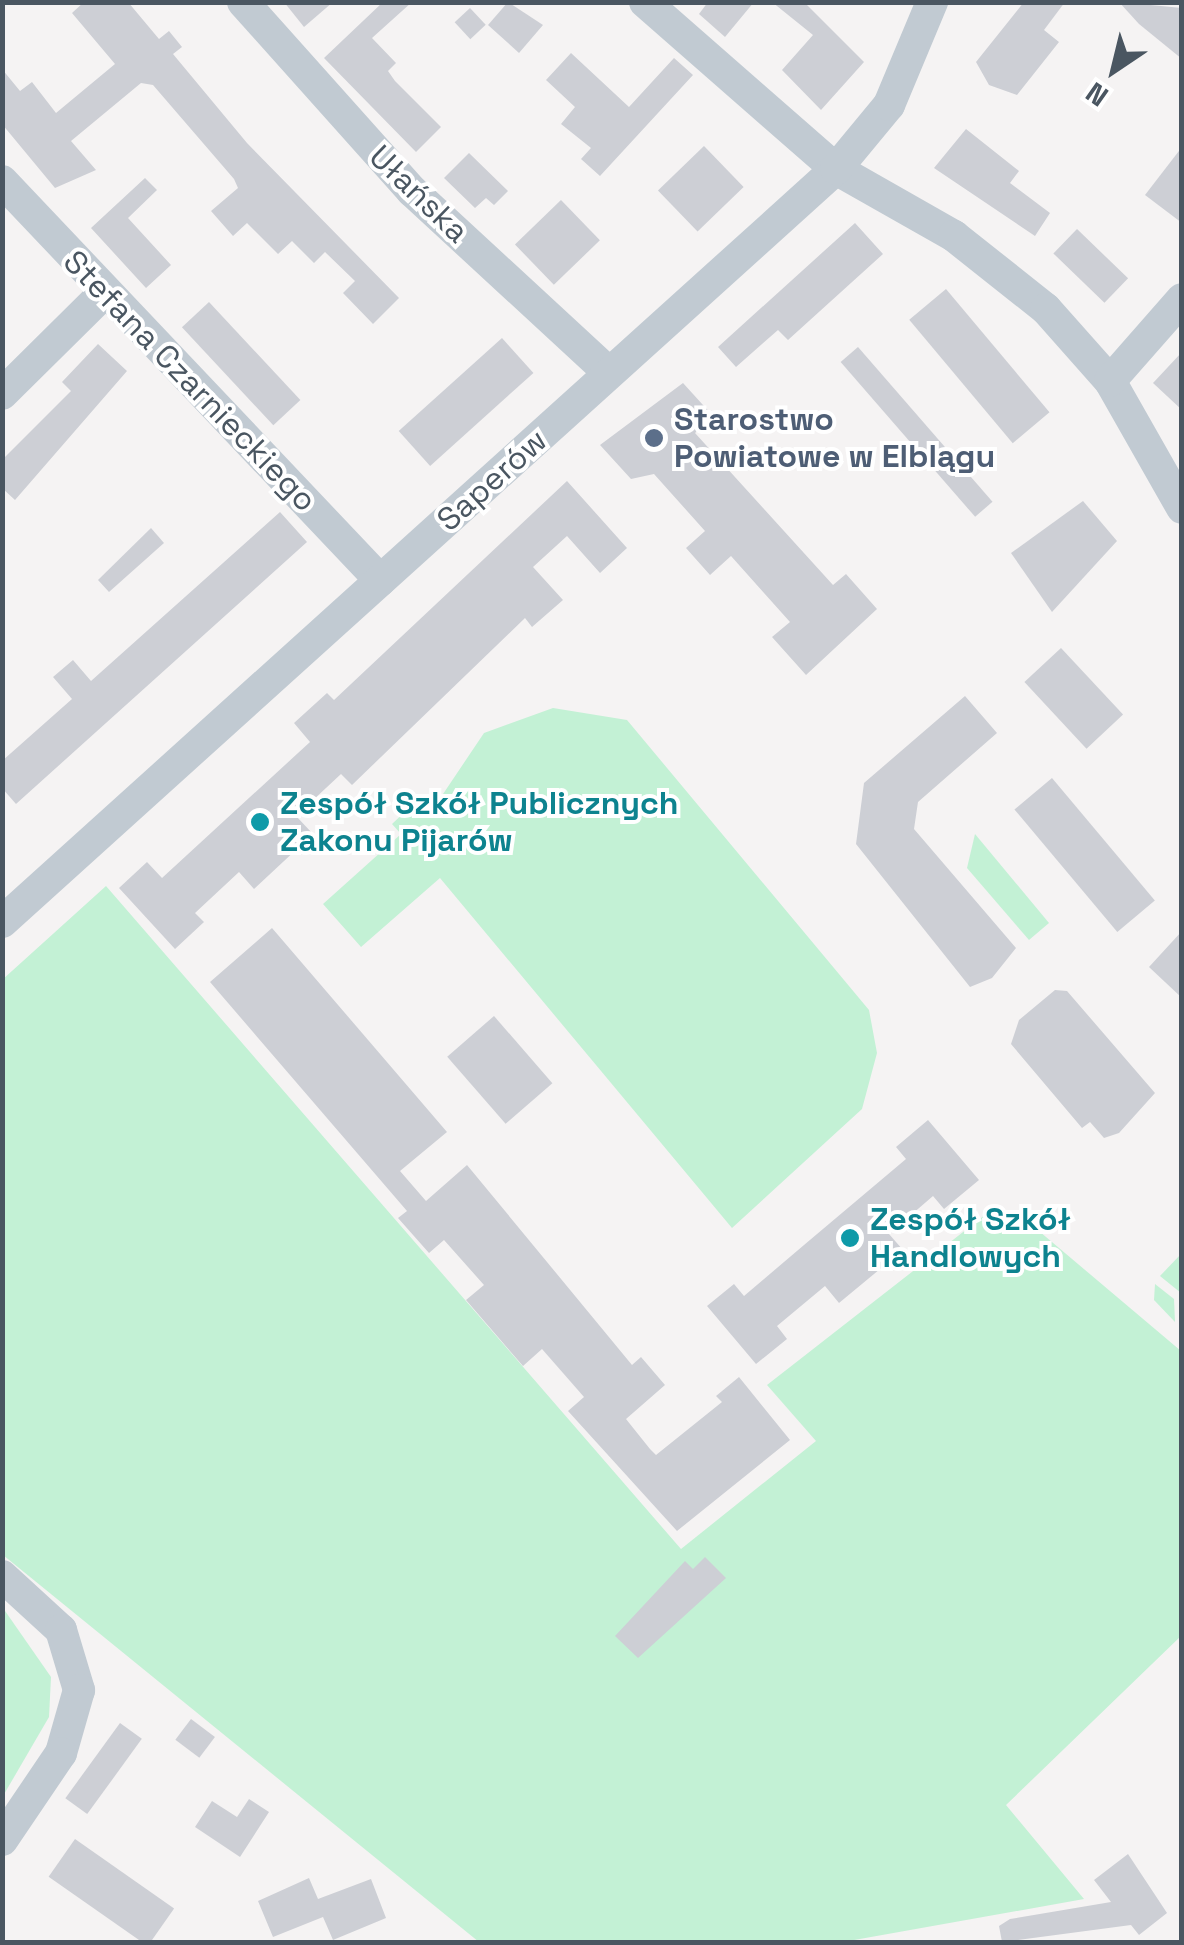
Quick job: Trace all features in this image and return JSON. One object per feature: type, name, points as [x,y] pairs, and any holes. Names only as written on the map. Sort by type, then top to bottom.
[{"type":"street","name":"Ułańska","points":[[243,2],[412,191],[609,373]]},
{"type":"street","points":[[645,2],[836,168],[1004,274],[1110,380],[1182,508]]},
{"type":"street","name":"Saperów","points":[[2,922],[836,168],[889,105],[932,2]]},
{"type":"street","name":"Stefana Czarnieckiego","points":[[2,181],[380,580]]},
{"type":"street","points":[[2,394],[104,293]]},
{"type":"street","points":[[1110,380],[1182,299]]},
{"type":"street","points":[[2,1576],[61,1630],[79,1690],[61,1753],[2,1840]]},
{"type":"green space","points":[[553,708],[627,720],[869,1010],[877,1053],[862,1109],[732,1228],[440,878],[361,947],[323,904],[401,834],[392,824],[412,805],[422,815],[439,800],[484,733]]},
{"type":"green space","points":[[975,834],[1049,923],[1029,940],[967,868]]},
{"type":"green space","points":[[106,886],[681,1549],[816,1441],[767,1385],[990,1211],[1033,1226],[1181,1351],[1181,1636],[1006,1805],[1084,1899],[843,1942],[479,1942],[3,1555],[2,980]]},
{"type":"green space","points":[[1181,1254],[1181,1293],[1160,1276]]},
{"type":"green space","points":[[1155,1284],[1174,1299],[1175,1322],[1154,1300]]},
{"type":"green space","points":[[3,1608],[51,1677],[49,1717],[3,1796]]},
{"type":"building","points":[[84,2],[128,2],[159,39],[169,31],[182,47],[173,54],[247,143],[399,298],[373,324],[343,293],[355,281],[325,252],[314,263],[292,241],[278,254],[247,223],[233,236],[211,211],[238,188],[234,179],[153,85],[141,83],[71,141],[96,170],[55,188],[2,124],[2,69],[20,91],[32,82],[56,113],[115,64],[72,13]]},
{"type":"building","points":[[284,2],[333,2],[304,27]]},
{"type":"building","points":[[383,2],[412,2],[372,38],[396,63],[388,71],[395,81],[441,127],[416,152],[324,58]]},
{"type":"building","points":[[508,2],[543,25],[519,53],[488,25]]},
{"type":"building","points":[[708,2],[754,2],[725,37],[699,14]]},
{"type":"building","points":[[772,2],[804,2],[864,62],[821,110],[782,70],[813,35]]},
{"type":"building","points":[[1024,2],[1065,2],[1044,30],[1059,42],[1017,95],[989,85],[976,62]]},
{"type":"building","points":[[1119,2],[1182,8],[1182,59],[1139,24]]},
{"type":"building","points":[[470,8],[486,25],[470,39],[455,22]]},
{"type":"building","points":[[571,53],[629,107],[674,58],[693,75],[600,176],[581,159],[591,148],[561,124],[575,107],[546,80]]},
{"type":"building","points":[[966,129],[1019,171],[1010,183],[1050,213],[1035,236],[934,168]]},
{"type":"building","points":[[704,146],[744,187],[698,231],[658,190]]},
{"type":"building","points":[[1182,147],[1182,223],[1145,195]]},
{"type":"building","points":[[469,153],[508,191],[494,205],[486,198],[475,208],[444,178]]},
{"type":"building","points":[[145,178],[157,190],[128,218],[171,265],[146,288],[91,228]]},
{"type":"building","points":[[561,200],[600,240],[554,285],[515,244]]},
{"type":"building","points":[[855,223],[883,254],[788,340],[778,330],[736,367],[718,347]]},
{"type":"building","points":[[1077,229],[1128,278],[1104,303],[1053,253]]},
{"type":"building","points":[[946,289],[1049,412],[1013,443],[909,320]]},
{"type":"building","points":[[209,302],[300,400],[273,425],[182,327]]},
{"type":"building","points":[[502,338],[533,373],[430,466],[399,431]]},
{"type":"building","points":[[98,344],[127,371],[15,500],[2,488],[2,460],[71,391],[62,382]]},
{"type":"building","points":[[858,347],[992,502],[975,517],[841,362]]},
{"type":"building","points":[[1182,352],[1182,410],[1153,383]]},
{"type":"building","points":[[683,383],[713,416],[695,433],[833,585],[846,574],[877,609],[806,675],[772,637],[790,622],[731,556],[710,575],[686,548],[705,531],[654,474],[631,479],[600,445]]},
{"type":"building","points":[[567,481],[627,548],[600,573],[567,536],[533,567],[563,600],[532,627],[525,618],[352,785],[341,774],[296,816],[313,834],[254,889],[239,872],[195,913],[204,922],[175,949],[119,888],[147,862],[162,878],[310,742],[294,723],[327,693],[334,700]]},
{"type":"building","points":[[1083,501],[1117,541],[1052,612],[1011,553]]},
{"type":"building","points":[[280,512],[307,542],[16,804],[2,788],[2,761],[72,699],[53,677],[73,660],[91,681]]},
{"type":"building","points":[[151,528],[164,543],[109,592],[98,580]]},
{"type":"building","points":[[1061,648],[1123,715],[1086,749],[1024,682]]},
{"type":"building","points":[[965,696],[997,733],[918,802],[914,829],[1016,948],[992,978],[970,987],[856,844],[864,783]]},
{"type":"building","points":[[1052,778],[1155,901],[1117,932],[1014,809]]},
{"type":"building","points":[[272,928],[447,1132],[400,1171],[426,1201],[467,1165],[632,1365],[641,1357],[665,1385],[626,1419],[656,1455],[722,1402],[716,1396],[739,1377],[790,1440],[677,1531],[568,1411],[584,1397],[542,1349],[523,1366],[466,1300],[484,1285],[444,1240],[429,1253],[398,1218],[407,1211],[210,982]]},
{"type":"building","points":[[1182,931],[1182,998],[1149,967]]},
{"type":"building","points":[[1055,990],[1067,991],[1155,1093],[1119,1133],[1104,1138],[1090,1122],[1082,1128],[1011,1044],[1019,1020]]},
{"type":"building","points":[[494,1016],[552,1083],[506,1124],[447,1057]]},
{"type":"building","name":"Zespół Szkół Handlowych","points":[[928,1120],[979,1180],[944,1209],[933,1196],[889,1234],[903,1250],[839,1303],[825,1286],[777,1326],[787,1339],[756,1364],[707,1306],[734,1284],[744,1296],[906,1159],[896,1147]]},
{"type":"building","points":[[705,1557],[726,1578],[638,1658],[615,1636],[685,1561],[693,1569]]},
{"type":"building","points":[[191,1719],[215,1737],[199,1758],[175,1740]]},
{"type":"building","points":[[120,1723],[142,1739],[87,1814],[65,1798]]},
{"type":"building","points":[[249,1799],[269,1812],[240,1857],[195,1827],[212,1801],[237,1817]]},
{"type":"building","points":[[75,1839],[174,1908],[151,1942],[142,1942],[49,1877]]},
{"type":"building","points":[[1128,1854],[1167,1913],[1139,1935],[1131,1925],[1002,1942],[999,1926],[1010,1919],[1111,1902],[1094,1880]]},
{"type":"building","points":[[309,1878],[318,1899],[371,1879],[386,1918],[333,1940],[323,1917],[273,1937],[258,1901]]},
{"type":"place","name":"Starostwo Powiatowe w Elblągu","points":[[654,438]]},
{"type":"place","name":"Zespół Szkół Publicznych Zakonu Pijarów","points":[[260,822]]},
{"type":"place","name":"Zespół Szkół Handlowych","points":[[850,1238]]}]
